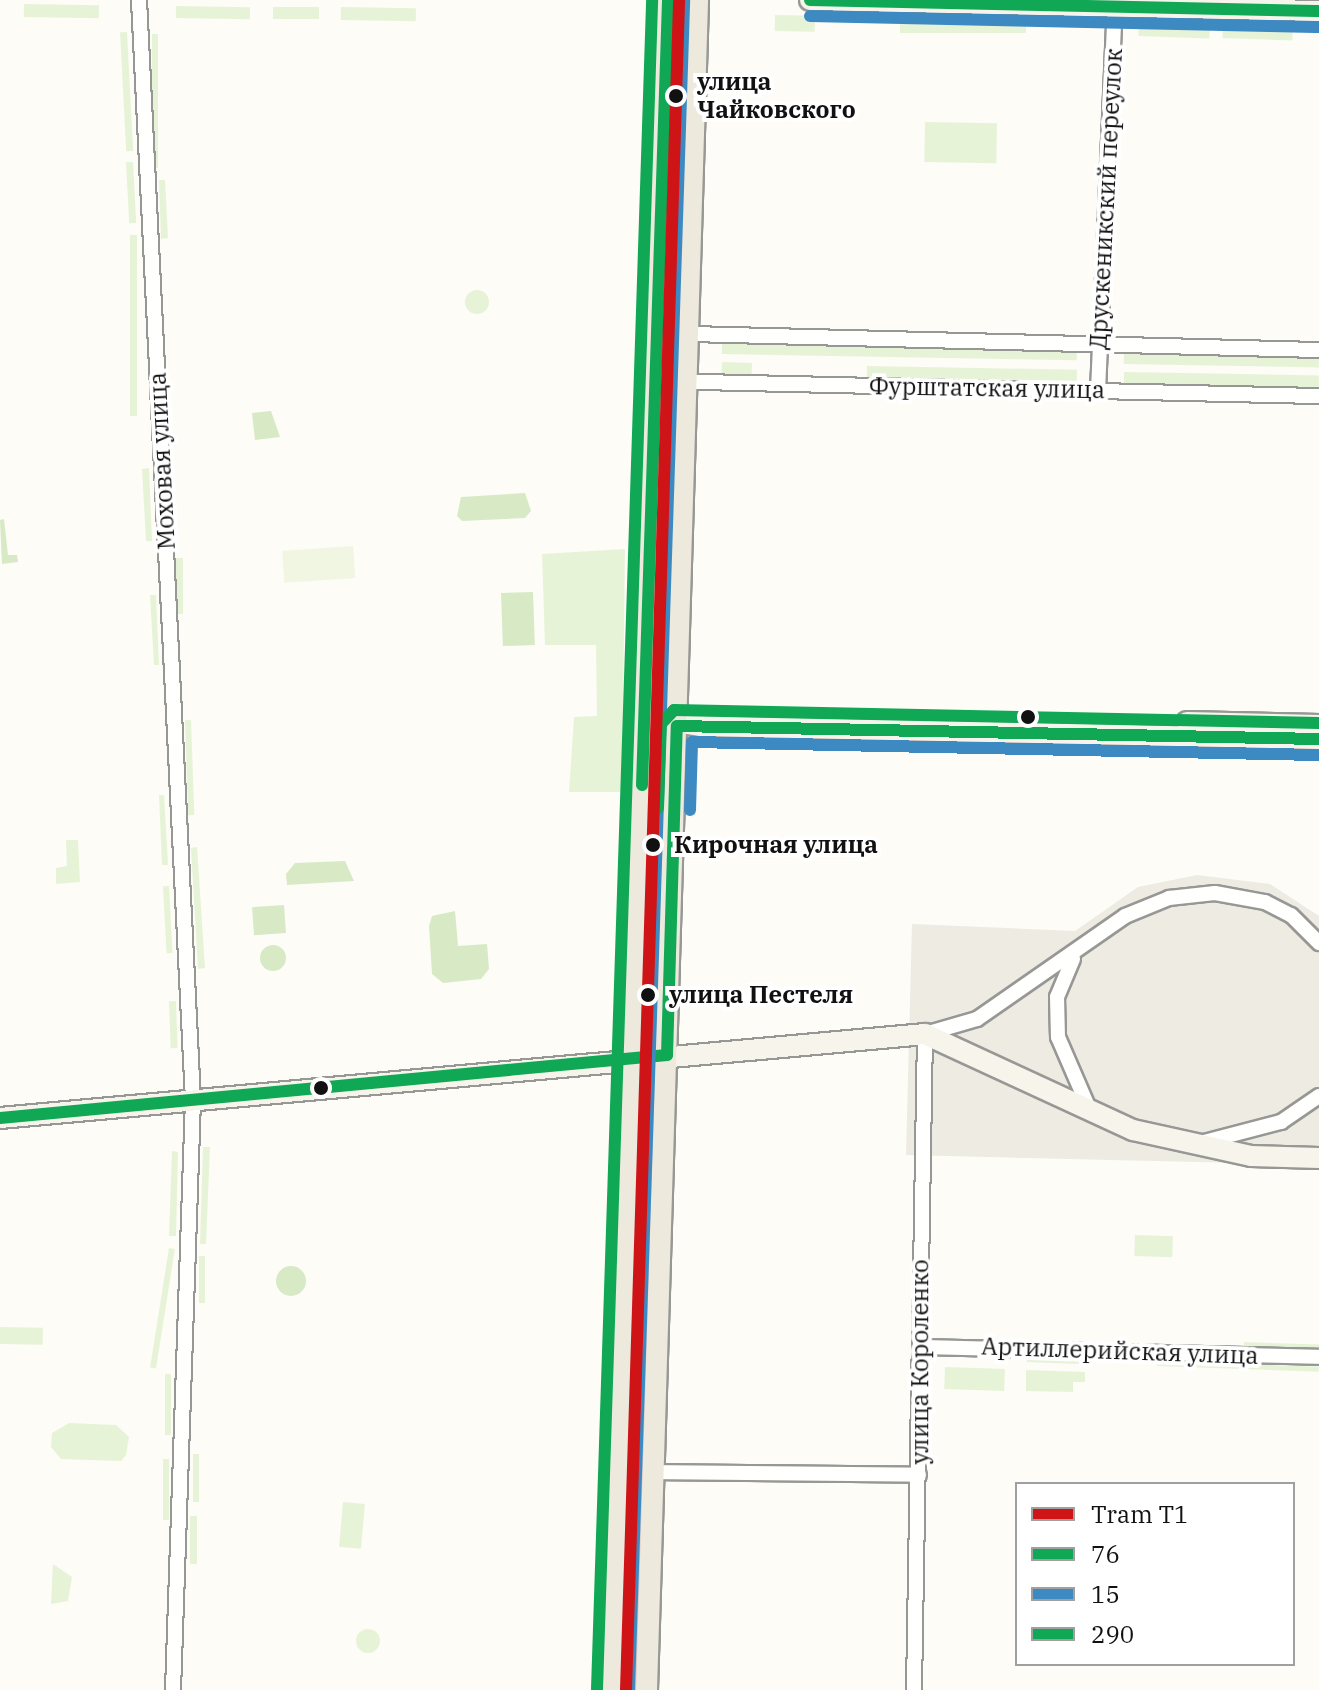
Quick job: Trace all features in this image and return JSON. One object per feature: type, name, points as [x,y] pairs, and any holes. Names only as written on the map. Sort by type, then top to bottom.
[{"type":"main road","points":[[613,1690],[668,0]]},
{"type":"main road","points":[[646,1690],[690,334],[697,0]]},
{"type":"street","name":"Моховая улица","points":[[139,0],[193,1100],[173,1690]]},
{"type":"street","points":[[810,0],[1319,11]]},
{"type":"street","name":"Друскеникский переулок","points":[[1098,391],[1115,7]]},
{"type":"street","name":"Фурштатская улица","points":[[690,334],[1319,350]]},
{"type":"street","name":"Фурштатская улица","points":[[656,381],[1319,396]]},
{"type":"street","points":[[644,717],[1319,739]]},
{"type":"street","points":[[677,720],[1319,725]]},
{"type":"street","points":[[0,1118],[667,1055],[925,1034],[977,1019],[1144,906],[1215,893],[1265,902],[1291,915],[1319,943]]},
{"type":"street","points":[[1075,955],[1061,980],[1056,1017],[1067,1066],[1090,1112]]},
{"type":"street","points":[[925,1034],[1090,1112],[1155,1137],[1204,1142],[1251,1156],[1319,1158]]},
{"type":"street","name":"улица Короленко","points":[[914,1690],[925,1034]]},
{"type":"street","points":[[1204,1142],[1281,1122],[1319,1096]]},
{"type":"street","name":"Артиллерийская улица","points":[[920,1347],[1319,1357]]},
{"type":"street","points":[[653,1472],[919,1475]]},
{"type":"green space","points":[[24,4],[99,5],[99,18],[24,17]]},
{"type":"green space","points":[[176,6],[250,7],[250,19],[176,18]]},
{"type":"green space","points":[[273,7],[319,7],[319,19],[273,19]]},
{"type":"green space","points":[[341,7],[416,8],[416,21],[341,20]]},
{"type":"green space","points":[[775,15],[815,16],[815,32],[775,31]]},
{"type":"green space","points":[[900,17],[1026,17],[1026,33],[900,33]]},
{"type":"green space","points":[[1139,20],[1210,22],[1209,38],[1138,36]]},
{"type":"green space","points":[[1223,22],[1293,24],[1292,40],[1222,38]]},
{"type":"green space","points":[[120,32],[127,32],[133,151],[126,151]]},
{"type":"green space","points":[[152,34],[158,34],[158,168],[152,168]]},
{"type":"green space","points":[[925,122],[997,123],[996,163],[924,162]]},
{"type":"green space","points":[[126,162],[133,162],[136,223],[129,223]]},
{"type":"green space","points":[[159,180],[165,180],[168,238],[161,239]]},
{"type":"green space","points":[[130,235],[137,235],[137,416],[130,416]]},
{"type":"green space","points":[[477,290],[486,293],[489,302],[486,311],[477,314],[468,311],[465,302],[468,293]]},
{"type":"green space","points":[[722,341],[1077,347],[1077,360],[722,354]]},
{"type":"green space","points":[[1124,351],[1319,354],[1319,367],[1124,364]]},
{"type":"green space","points":[[722,362],[752,363],[752,376],[722,375]]},
{"type":"green space","points":[[867,366],[1077,370],[1077,382],[867,378]]},
{"type":"green space","points":[[1124,372],[1319,375],[1319,388],[1124,385]]},
{"type":"green space","points":[[271,411],[280,437],[255,440],[252,413]]},
{"type":"green space","points":[[149,468],[152,541],[146,541],[142,469]]},
{"type":"green space","points":[[525,493],[531,511],[525,518],[462,521],[457,516],[461,497]]},
{"type":"green space","points":[[4,519],[8,555],[17,555],[18,562],[2,564],[0,520]]},
{"type":"green space","points":[[353,546],[355,578],[284,583],[282,551]]},
{"type":"green space","points":[[625,549],[622,792],[569,792],[574,717],[597,716],[596,645],[545,645],[542,554]]},
{"type":"green space","points":[[176,558],[183,558],[183,614],[176,614]]},
{"type":"green space","points":[[533,592],[535,645],[503,646],[501,593]]},
{"type":"green space","points":[[150,595],[156,595],[159,665],[154,665]]},
{"type":"green space","points":[[185,720],[191,720],[194,815],[188,815]]},
{"type":"green space","points":[[159,795],[164,795],[168,865],[162,865]]},
{"type":"green space","points":[[66,840],[78,840],[80,882],[56,884],[56,868],[67,866]]},
{"type":"green space","points":[[197,847],[205,968],[198,969],[191,848]]},
{"type":"green space","points":[[345,861],[354,881],[287,885],[286,874],[295,863]]},
{"type":"green space","points":[[163,886],[169,886],[173,953],[167,953]]},
{"type":"green space","points":[[284,905],[286,933],[254,935],[252,907]]},
{"type":"green space","points":[[455,911],[458,946],[487,944],[489,969],[481,979],[443,983],[432,974],[429,926],[432,916]]},
{"type":"green space","points":[[273,945],[282,949],[286,958],[282,967],[273,971],[264,967],[260,958],[264,949]]},
{"type":"green space","points":[[169,1001],[176,1001],[178,1048],[171,1048]]},
{"type":"green space","points":[[203,1147],[210,1147],[206,1244],[200,1244]]},
{"type":"green space","points":[[172,1151],[178,1152],[176,1236],[169,1236]]},
{"type":"green space","points":[[1135,1235],[1173,1236],[1172,1257],[1134,1256]]},
{"type":"green space","points":[[169,1248],[175,1249],[156,1368],[150,1368]]},
{"type":"green space","points":[[199,1256],[205,1256],[205,1303],[199,1303]]},
{"type":"green space","points":[[291,1266],[302,1270],[306,1281],[302,1292],[291,1296],[280,1292],[276,1281],[280,1270]]},
{"type":"green space","points":[[0,1327],[43,1328],[43,1345],[0,1344]]},
{"type":"green space","points":[[1244,1342],[1319,1345],[1319,1350],[1244,1347]]},
{"type":"green space","points":[[1027,1357],[1088,1359],[1088,1364],[1027,1362]]},
{"type":"green space","points":[[1157,1361],[1319,1367],[1319,1372],[1157,1366]]},
{"type":"green space","points":[[945,1367],[1005,1369],[1004,1391],[944,1389]]},
{"type":"green space","points":[[1026,1370],[1085,1372],[1085,1382],[1073,1382],[1073,1392],[1026,1391]]},
{"type":"green space","points":[[165,1374],[171,1374],[171,1435],[165,1435]]},
{"type":"green space","points":[[69,1423],[116,1425],[129,1437],[126,1455],[121,1461],[61,1459],[51,1447],[52,1433]]},
{"type":"green space","points":[[193,1454],[199,1454],[199,1502],[193,1502]]},
{"type":"green space","points":[[163,1459],[169,1459],[169,1520],[163,1520]]},
{"type":"green space","points":[[343,1502],[365,1504],[361,1549],[339,1547]]},
{"type":"green space","points":[[190,1516],[197,1516],[197,1564],[190,1564]]},
{"type":"green space","points":[[53,1564],[72,1577],[68,1601],[51,1604]]},
{"type":"green space","points":[[368,1629],[376,1633],[380,1641],[376,1649],[368,1653],[360,1649],[356,1641],[360,1633]]},
{"type":"shaded area","points":[[1197,875],[1270,884],[1319,916],[1319,1165],[906,1155],[912,924],[1075,931],[1138,887]]},
{"type":"tram line","name":"Т1","points":[[626,1690],[679,0]]},
{"type":"tram line","points":[[635,1690],[687,0]]},
{"type":"transit line","name":"290","points":[[597,1689],[652,0]]},
{"type":"transit line","name":"76","points":[[642,785],[668,0]]},
{"type":"transit line","name":"76","points":[[810,0],[1319,11]]},
{"type":"transit line","name":"15","points":[[629,1690],[684,1]]},
{"type":"transit line","name":"15","points":[[810,16],[1319,27]]},
{"type":"transit line","name":"290","points":[[658,808],[661,724],[674,710],[1319,723]]},
{"type":"transit line","name":"76","points":[[0,1118],[667,1055],[677,726],[1319,739]]},
{"type":"transit line","name":"15","points":[[690,810],[692,742],[1319,755]]},
{"type":"place","name":"улица Чайковского","points":[[676,96]]},
{"type":"place","name":"Кирочная улица","points":[[653,845]]},
{"type":"place","name":"улица Пестеля","points":[[648,995]]}]
